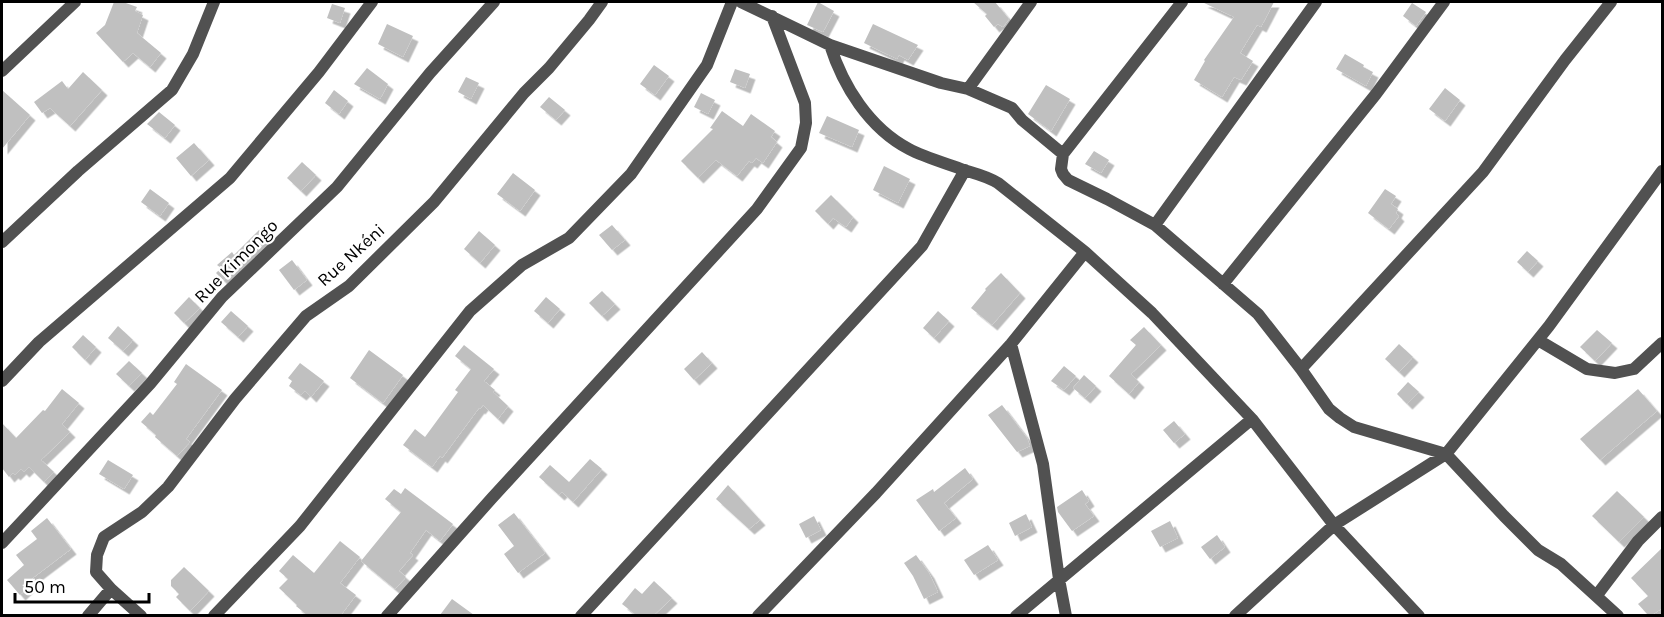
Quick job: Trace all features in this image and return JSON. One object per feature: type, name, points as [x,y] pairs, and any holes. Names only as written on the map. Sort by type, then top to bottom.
[{"type":"street","points":[[2,71],[75,2]]},
{"type":"street","points":[[2,242],[78,171],[172,90],[193,54],[214,2]]},
{"type":"street","points":[[2,381],[39,342],[230,178],[319,72],[372,2]]},
{"type":"street","name":"Rue Kimongo","points":[[2,543],[150,384],[222,297],[337,187],[430,73],[494,2]]},
{"type":"street","name":"Rue Nkéni","points":[[111,589],[96,572],[97,555],[104,537],[142,512],[168,487],[236,399],[306,316],[349,286],[435,202],[602,2]]},
{"type":"street","points":[[214,615],[300,526],[470,311],[522,265],[569,238],[631,174],[707,65],[732,2]]},
{"type":"street","points":[[741,2],[830,45],[941,83],[968,89],[1012,108],[1022,120],[1063,154]]},
{"type":"street","points":[[968,89],[1031,2]]},
{"type":"street","points":[[1182,2],[1063,154],[1061,169],[1063,174],[1068,180],[1155,225],[1258,314],[1301,369],[1329,410],[1354,427],[1446,454],[1538,550],[1561,564],[1618,615]]},
{"type":"street","points":[[1155,225],[1316,2]]},
{"type":"street","points":[[1223,284],[1376,94],[1444,2]]},
{"type":"street","points":[[1301,369],[1483,172],[1565,60],[1611,2]]},
{"type":"street","points":[[387,615],[757,209],[801,148],[806,123],[805,103],[772,16]]},
{"type":"street","points":[[830,45],[836,65],[854,98],[881,128],[908,148],[987,176],[998,183],[1085,252],[1152,313],[1252,419],[1334,525],[1417,615]]},
{"type":"street","points":[[581,615],[922,246],[965,170]]},
{"type":"street","points":[[1235,615],[1334,525],[1446,454],[1538,340],[1662,171]]},
{"type":"street","points":[[758,615],[876,493],[1011,344],[1085,252]]},
{"type":"street","points":[[1538,340],[1587,369],[1616,373],[1634,369],[1662,343]]},
{"type":"street","points":[[1011,344],[1043,464],[1066,615]]},
{"type":"street","points":[[1016,615],[1252,419]]},
{"type":"street","points":[[1597,595],[1638,541],[1662,517]]},
{"type":"street","points":[[88,615],[111,589],[141,615]]},
{"type":"building","points":[[114,2],[123,2],[137,7],[135,11],[143,15],[137,33],[161,53],[150,67],[133,53],[123,62],[96,33],[105,25]]},
{"type":"building","points":[[818,2],[834,11],[823,32],[807,25]]},
{"type":"building","points":[[973,2],[995,2],[1009,19],[1003,27],[998,24],[994,27],[985,16],[987,14]]},
{"type":"building","points":[[1202,2],[1274,2],[1261,27],[1257,25],[1240,53],[1253,61],[1241,80],[1234,77],[1222,97],[1194,80],[1204,60],[1234,17]]},
{"type":"building","points":[[1412,3],[1426,12],[1416,26],[1403,16]]},
{"type":"building","points":[[332,4],[345,8],[340,23],[327,18]]},
{"type":"building","points":[[387,24],[413,36],[403,57],[378,44]]},
{"type":"building","points":[[873,24],[918,45],[908,60],[899,55],[897,59],[864,43]]},
{"type":"building","points":[[1345,54],[1373,72],[1366,86],[1336,69]]},
{"type":"building","points":[[654,65],[669,76],[655,95],[640,84]]},
{"type":"building","points":[[367,68],[388,84],[380,99],[354,84]]},
{"type":"building","points":[[735,69],[750,74],[745,88],[730,82]]},
{"type":"building","points":[[83,72],[102,90],[70,126],[50,108],[42,113],[34,102],[62,81],[68,89]]},
{"type":"building","points":[[466,77],[479,83],[471,99],[458,92]]},
{"type":"building","points":[[1046,85],[1070,99],[1051,131],[1028,114]]},
{"type":"building","points":[[1445,88],[1460,100],[1445,121],[1429,109]]},
{"type":"building","points":[[2,90],[30,115],[2,149]]},
{"type":"building","points":[[334,90],[348,101],[339,114],[325,103]]},
{"type":"building","points":[[701,93],[715,100],[708,114],[694,107]]},
{"type":"building","points":[[549,97],[565,110],[556,120],[540,107]]},
{"type":"building","points":[[722,111],[743,126],[751,114],[775,131],[771,137],[777,142],[763,163],[756,158],[752,163],[749,161],[737,176],[716,160],[698,178],[681,161],[713,129],[710,128]]},
{"type":"building","points":[[159,112],[175,125],[165,138],[147,124]]},
{"type":"building","points":[[827,116],[859,130],[852,147],[819,133]]},
{"type":"building","points":[[194,143],[209,160],[191,176],[176,158]]},
{"type":"building","points":[[1094,151],[1109,160],[1101,173],[1085,164]]},
{"type":"building","points":[[302,162],[316,175],[301,191],[287,178]]},
{"type":"building","points":[[884,166],[910,179],[898,203],[873,190]]},
{"type":"building","points":[[513,173],[535,190],[520,211],[497,194]]},
{"type":"building","points":[[150,189],[169,203],[160,216],[141,202]]},
{"type":"building","points":[[1385,189],[1396,196],[1391,204],[1398,209],[1396,213],[1399,216],[1389,229],[1368,213]]},
{"type":"building","points":[[831,195],[853,217],[846,227],[833,218],[828,224],[815,211]]},
{"type":"building","points":[[612,225],[625,240],[612,250],[599,235]]},
{"type":"building","points":[[259,230],[268,239],[251,257],[223,280],[216,273],[221,268],[217,265],[232,252],[234,255]]},
{"type":"building","points":[[479,231],[495,245],[480,263],[464,249]]},
{"type":"building","points":[[1527,251],[1538,261],[1528,272],[1517,262]]},
{"type":"building","points":[[292,260],[307,280],[294,290],[279,270]]},
{"type":"building","points":[[1001,273],[1020,293],[992,325],[971,308]]},
{"type":"building","points":[[602,291],[615,304],[602,316],[589,303]]},
{"type":"building","points":[[189,297],[200,308],[184,323],[174,313]]},
{"type":"building","points":[[546,297],[560,309],[548,323],[534,311]]},
{"type":"building","points":[[231,311],[248,326],[238,337],[221,322]]},
{"type":"building","points":[[938,311],[949,321],[934,338],[923,328]]},
{"type":"building","points":[[118,326],[133,340],[123,351],[108,338]]},
{"type":"building","points":[[1144,327],[1161,345],[1131,374],[1139,382],[1129,394],[1109,376],[1136,345],[1130,340]]},
{"type":"building","points":[[1597,330],[1612,343],[1595,361],[1580,347]]},
{"type":"building","points":[[83,335],[96,347],[85,360],[72,347]]},
{"type":"building","points":[[1399,344],[1413,357],[1399,372],[1385,359]]},
{"type":"building","points":[[464,345],[494,369],[484,381],[508,406],[498,419],[483,405],[479,408],[442,458],[440,456],[432,467],[403,445],[415,429],[425,437],[458,392],[455,390],[471,369],[455,356]]},
{"type":"building","points":[[369,350],[403,375],[383,403],[350,378]]},
{"type":"building","points":[[702,352],[712,363],[694,380],[684,369]]},
{"type":"building","points":[[129,361],[142,373],[129,386],[116,374]]},
{"type":"building","points":[[300,363],[324,381],[311,397],[305,391],[301,395],[289,386],[292,381],[288,378]]},
{"type":"building","points":[[186,364],[222,390],[186,439],[190,442],[177,456],[141,422],[150,412],[153,415],[177,384],[174,382]]},
{"type":"building","points":[[1064,366],[1076,376],[1064,390],[1051,381]]},
{"type":"building","points":[[1084,375],[1096,386],[1085,398],[1073,388]]},
{"type":"building","points":[[1408,382],[1419,392],[1407,404],[1397,394]]},
{"type":"building","points":[[62,389],[79,403],[62,424],[70,432],[41,460],[54,472],[44,482],[29,467],[24,472],[21,469],[9,477],[2,468],[2,423],[16,438],[43,410],[45,411]]},
{"type":"building","points":[[1638,389],[1657,411],[1600,460],[1580,439]]},
{"type":"building","points":[[1002,405],[1027,438],[1030,446],[1017,452],[988,415]]},
{"type":"building","points":[[1174,421],[1185,434],[1174,443],[1163,430]]},
{"type":"building","points":[[590,459],[602,469],[573,502],[562,492],[559,495],[539,477],[550,465],[569,482]]},
{"type":"building","points":[[108,460],[133,475],[124,489],[99,474]]},
{"type":"building","points":[[965,468],[973,479],[944,503],[956,518],[939,531],[916,500],[933,489],[934,492]]},
{"type":"building","points":[[728,485],[760,520],[749,529],[716,499]]},
{"type":"building","points":[[405,488],[453,524],[440,541],[426,530],[410,553],[413,555],[399,571],[406,577],[395,589],[361,561],[401,512],[385,499],[394,489],[401,494]]},
{"type":"building","points":[[1082,490],[1089,501],[1085,504],[1094,516],[1072,531],[1058,512],[1057,507]]},
{"type":"building","points":[[1617,491],[1644,517],[1619,542],[1592,516]]},
{"type":"building","points":[[514,513],[545,553],[518,573],[504,554],[514,546],[498,525]]},
{"type":"building","points":[[1026,514],[1032,527],[1015,536],[1009,523]]},
{"type":"building","points":[[814,516],[821,530],[806,538],[799,524]]},
{"type":"building","points":[[47,518],[71,549],[30,580],[33,583],[20,595],[7,580],[24,565],[16,555],[37,539],[31,531]]},
{"type":"building","points":[[1170,521],[1178,538],[1160,547],[1151,531]]},
{"type":"building","points":[[1217,535],[1225,547],[1210,559],[1201,547]]},
{"type":"building","points":[[340,541],[360,557],[340,583],[356,595],[341,615],[307,615],[279,588],[288,579],[279,571],[293,555],[314,573]]},
{"type":"building","points":[[988,545],[998,560],[974,575],[964,560]]},
{"type":"building","points":[[1662,548],[1662,611],[1661,609],[1648,615],[1638,604],[1648,596],[1631,578]]},
{"type":"building","points":[[916,555],[929,573],[938,592],[924,599],[904,563]]},
{"type":"building","points":[[184,567],[209,591],[190,611],[176,597],[179,594],[171,586],[171,580]]},
{"type":"building","points":[[654,581],[672,598],[654,615],[636,615],[622,604],[635,588],[642,594]]},
{"type":"building","points":[[452,599],[474,615],[440,615]]}]
